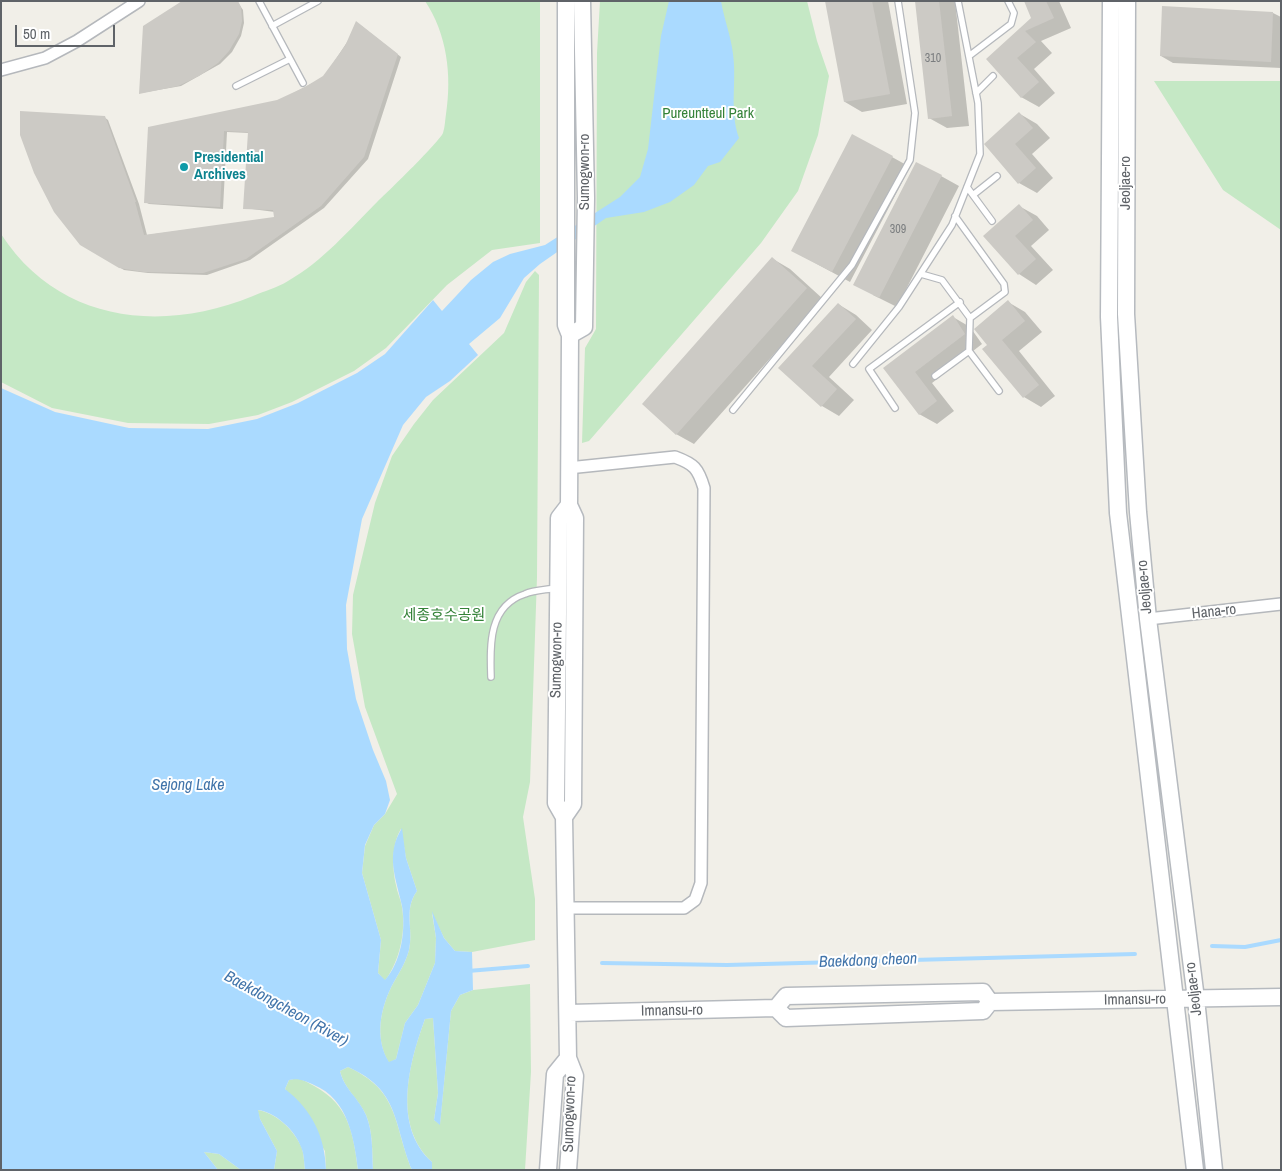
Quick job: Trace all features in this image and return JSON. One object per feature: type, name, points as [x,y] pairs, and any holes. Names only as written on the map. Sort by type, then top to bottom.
[{"type":"street","points":[[1,70],[45,58],[77,42],[139,1]]},
{"type":"street","name":"Sumogwon-ro","points":[[564,817],[573,804],[575,518],[569,504],[568,468],[570,335],[566,325],[568,199],[566,1]]},
{"type":"street","name":"Sumogwon-ro","points":[[570,335],[584,327],[586,198],[582,1]]},
{"type":"street","name":"Jeoljae-ro","points":[[1111,1],[1108,317],[1118,512],[1195,1170]]},
{"type":"street","name":"Jeoljae-ro","points":[[1127,1],[1126,314],[1138,512],[1148,619],[1196,999],[1214,1170]]},
{"type":"street","points":[[565,908],[684,908],[696,900],[701,883],[704,508],[704,488],[699,472],[688,462],[675,457],[568,468]]},
{"type":"street","name":"Sumogwon-ro","points":[[568,1170],[575,1076],[568,1058],[569,1013],[564,817],[556,803],[559,518],[569,504]]},
{"type":"street","name":"Hana-ro","points":[[1148,619],[1281,604]]},
{"type":"street","name":"Imnansu-ro","points":[[569,1013],[776,1008],[786,996],[983,992],[990,1002],[1281,997]]},
{"type":"street","name":"Sumogwon-ro","points":[[548,1170],[555,1074],[568,1058]]},
{"type":"lane","points":[[259,1],[303,82]]},
{"type":"lane","points":[[272,26],[318,1]]},
{"type":"lane","points":[[733,410],[852,265],[910,160],[915,113],[898,1]]},
{"type":"lane","points":[[853,364],[899,307],[921,274],[955,216],[980,154],[976,93],[958,1]]},
{"type":"lane","points":[[969,56],[1011,24],[1014,13],[1008,1]]},
{"type":"lane","points":[[236,86],[290,59]]},
{"type":"lane","points":[[976,93],[993,76]]},
{"type":"lane","points":[[973,195],[997,176]]},
{"type":"lane","points":[[967,188],[992,221]]},
{"type":"lane","points":[[955,216],[1004,284],[1005,292],[970,318]]},
{"type":"lane","points":[[921,274],[942,280],[960,302],[970,318],[969,351],[999,391]]},
{"type":"lane","points":[[895,408],[869,369],[960,302]]},
{"type":"lane","points":[[935,376],[969,351]]},
{"type":"lane","points":[[491,677],[490,638],[494,622],[502,610],[509,603],[526,593],[558,588]]},
{"type":"green space","points":[[425,1],[540,1],[540,243],[492,250],[447,285],[386,348],[354,371],[292,402],[258,415],[209,424],[128,423],[52,408],[1,382],[1,234],[24,263],[51,286],[81,302],[114,312],[147,316],[182,315],[218,308],[253,296],[288,281],[324,255],[413,167],[443,133],[448,99],[446,55],[438,27]]},
{"type":"green space","name":"Pureuntteul Park","points":[[600,1],[807,1],[817,41],[829,76],[818,135],[798,191],[761,243],[589,441],[582,443],[585,348],[596,329],[597,53]]},
{"type":"green space","points":[[1154,81],[1281,81],[1281,230],[1223,190]]},
{"type":"green space","name":"세종호수공원","points":[[535,271],[539,275],[537,577],[530,782],[523,817],[535,899],[535,940],[472,952],[455,951],[444,938],[432,913],[436,938],[435,963],[418,1005],[405,1023],[396,1059],[389,1063],[382,1046],[381,1019],[389,992],[409,950],[410,912],[413,898],[417,891],[406,858],[401,829],[394,848],[393,864],[403,916],[401,946],[395,964],[385,981],[378,973],[381,940],[362,873],[365,846],[374,825],[385,814],[397,794],[365,707],[352,634],[353,595],[375,503],[392,456],[433,400],[504,333],[526,282]]},
{"type":"green space","points":[[530,984],[531,1072],[525,1170],[432,1170],[432,1162],[420,1147],[412,1130],[408,1112],[410,1074],[425,1019],[433,1018],[438,1093],[434,1120],[440,1124],[451,1011],[460,995],[473,990]]},
{"type":"green space","points":[[348,1067],[365,1076],[386,1098],[397,1123],[412,1170],[373,1170],[372,1142],[366,1115],[345,1083],[340,1071]]},
{"type":"green space","points":[[298,1078],[326,1094],[343,1113],[353,1138],[358,1170],[326,1170],[325,1151],[285,1089],[289,1080]]},
{"type":"green space","points":[[257,1110],[264,1111],[277,1118],[294,1134],[302,1149],[305,1170],[274,1170],[277,1151]]},
{"type":"green space","points":[[204,1152],[219,1154],[241,1170],[218,1170]]},
{"type":"water","name":"Sejong Lake","points":[[669,1],[721,1],[733,54],[734,117],[739,138],[720,162],[708,166],[694,185],[670,202],[644,212],[606,218],[540,264],[524,278],[500,318],[469,344],[478,355],[450,381],[426,397],[403,425],[362,519],[346,605],[347,649],[356,699],[373,750],[386,781],[390,800],[385,814],[374,825],[365,845],[362,873],[381,940],[378,973],[385,980],[395,964],[403,936],[402,906],[393,867],[394,848],[402,828],[406,858],[417,891],[413,898],[410,912],[409,950],[389,992],[381,1019],[382,1045],[389,1062],[396,1059],[405,1023],[418,1005],[435,963],[436,938],[432,911],[444,938],[455,951],[472,952],[473,990],[460,995],[451,1011],[440,1125],[434,1120],[438,1093],[433,1018],[425,1019],[410,1074],[408,1113],[412,1131],[420,1147],[432,1162],[432,1170],[412,1170],[397,1123],[386,1097],[365,1076],[348,1067],[340,1071],[345,1083],[363,1109],[368,1121],[372,1142],[373,1170],[358,1170],[351,1133],[342,1110],[335,1100],[325,1091],[314,1085],[296,1079],[289,1080],[285,1089],[310,1115],[320,1135],[326,1170],[305,1170],[302,1149],[294,1134],[284,1123],[271,1114],[258,1110],[260,1119],[277,1151],[274,1170],[241,1170],[219,1154],[204,1152],[218,1170],[1,1170],[1,388],[55,412],[129,428],[208,429],[257,419],[298,403],[357,373],[385,354],[433,300],[442,311],[471,280],[493,262],[510,254],[545,245],[620,197],[640,177],[648,149],[661,36]]},
{"type":"building","points":[[182,1],[238,1],[241,7],[242,21],[239,34],[229,51],[218,63],[199,76],[178,86],[139,94],[143,26]]},
{"type":"building","points":[[825,1],[872,1],[890,94],[844,102]]},
{"type":"building","points":[[915,1],[939,1],[952,116],[928,119]]},
{"type":"building","points":[[1024,1],[1046,1],[1054,18],[1025,31],[1036,42],[1017,58],[1039,82],[1021,98],[986,59],[1031,18]]},
{"type":"building","points":[[1162,6],[1273,12],[1271,62],[1160,56]]},
{"type":"building","points":[[356,21],[398,54],[364,157],[321,206],[246,259],[203,273],[144,272],[119,268],[80,245],[54,212],[34,173],[20,135],[20,111],[105,116],[136,202],[144,235],[274,217],[273,210],[243,209],[248,132],[224,131],[220,207],[144,203],[148,127],[277,100],[305,87],[323,76],[345,46]]},
{"type":"building","points":[[1019,112],[1033,128],[1015,144],[1036,168],[1018,184],[984,144]]},
{"type":"building","points":[[852,134],[893,156],[832,272],[791,251]]},
{"type":"building","points":[[916,162],[942,175],[879,298],[853,285]]},
{"type":"building","points":[[1019,204],[1033,220],[1015,236],[1036,259],[1018,275],[983,236]]},
{"type":"building","points":[[772,257],[807,288],[676,435],[642,404]]},
{"type":"building","points":[[1008,300],[1025,321],[1002,340],[1039,385],[1023,398],[982,349],[987,345],[974,329]]},
{"type":"building","points":[[838,303],[856,319],[812,366],[837,389],[821,407],[778,368]]},
{"type":"building","points":[[953,315],[965,334],[915,372],[937,401],[919,415],[883,368]]},
{"type":"waterway","name":"Baekdong cheon","points":[[1212,946],[1245,947],[1281,940]]},
{"type":"waterway","name":"Baekdong cheon","points":[[602,963],[727,965],[1135,954]]},
{"type":"waterway","name":"Baekdongcheon (River)","points":[[468,971],[528,966]]},
{"type":"place","name":"Presidential Archives","points":[[184,167]]}]
